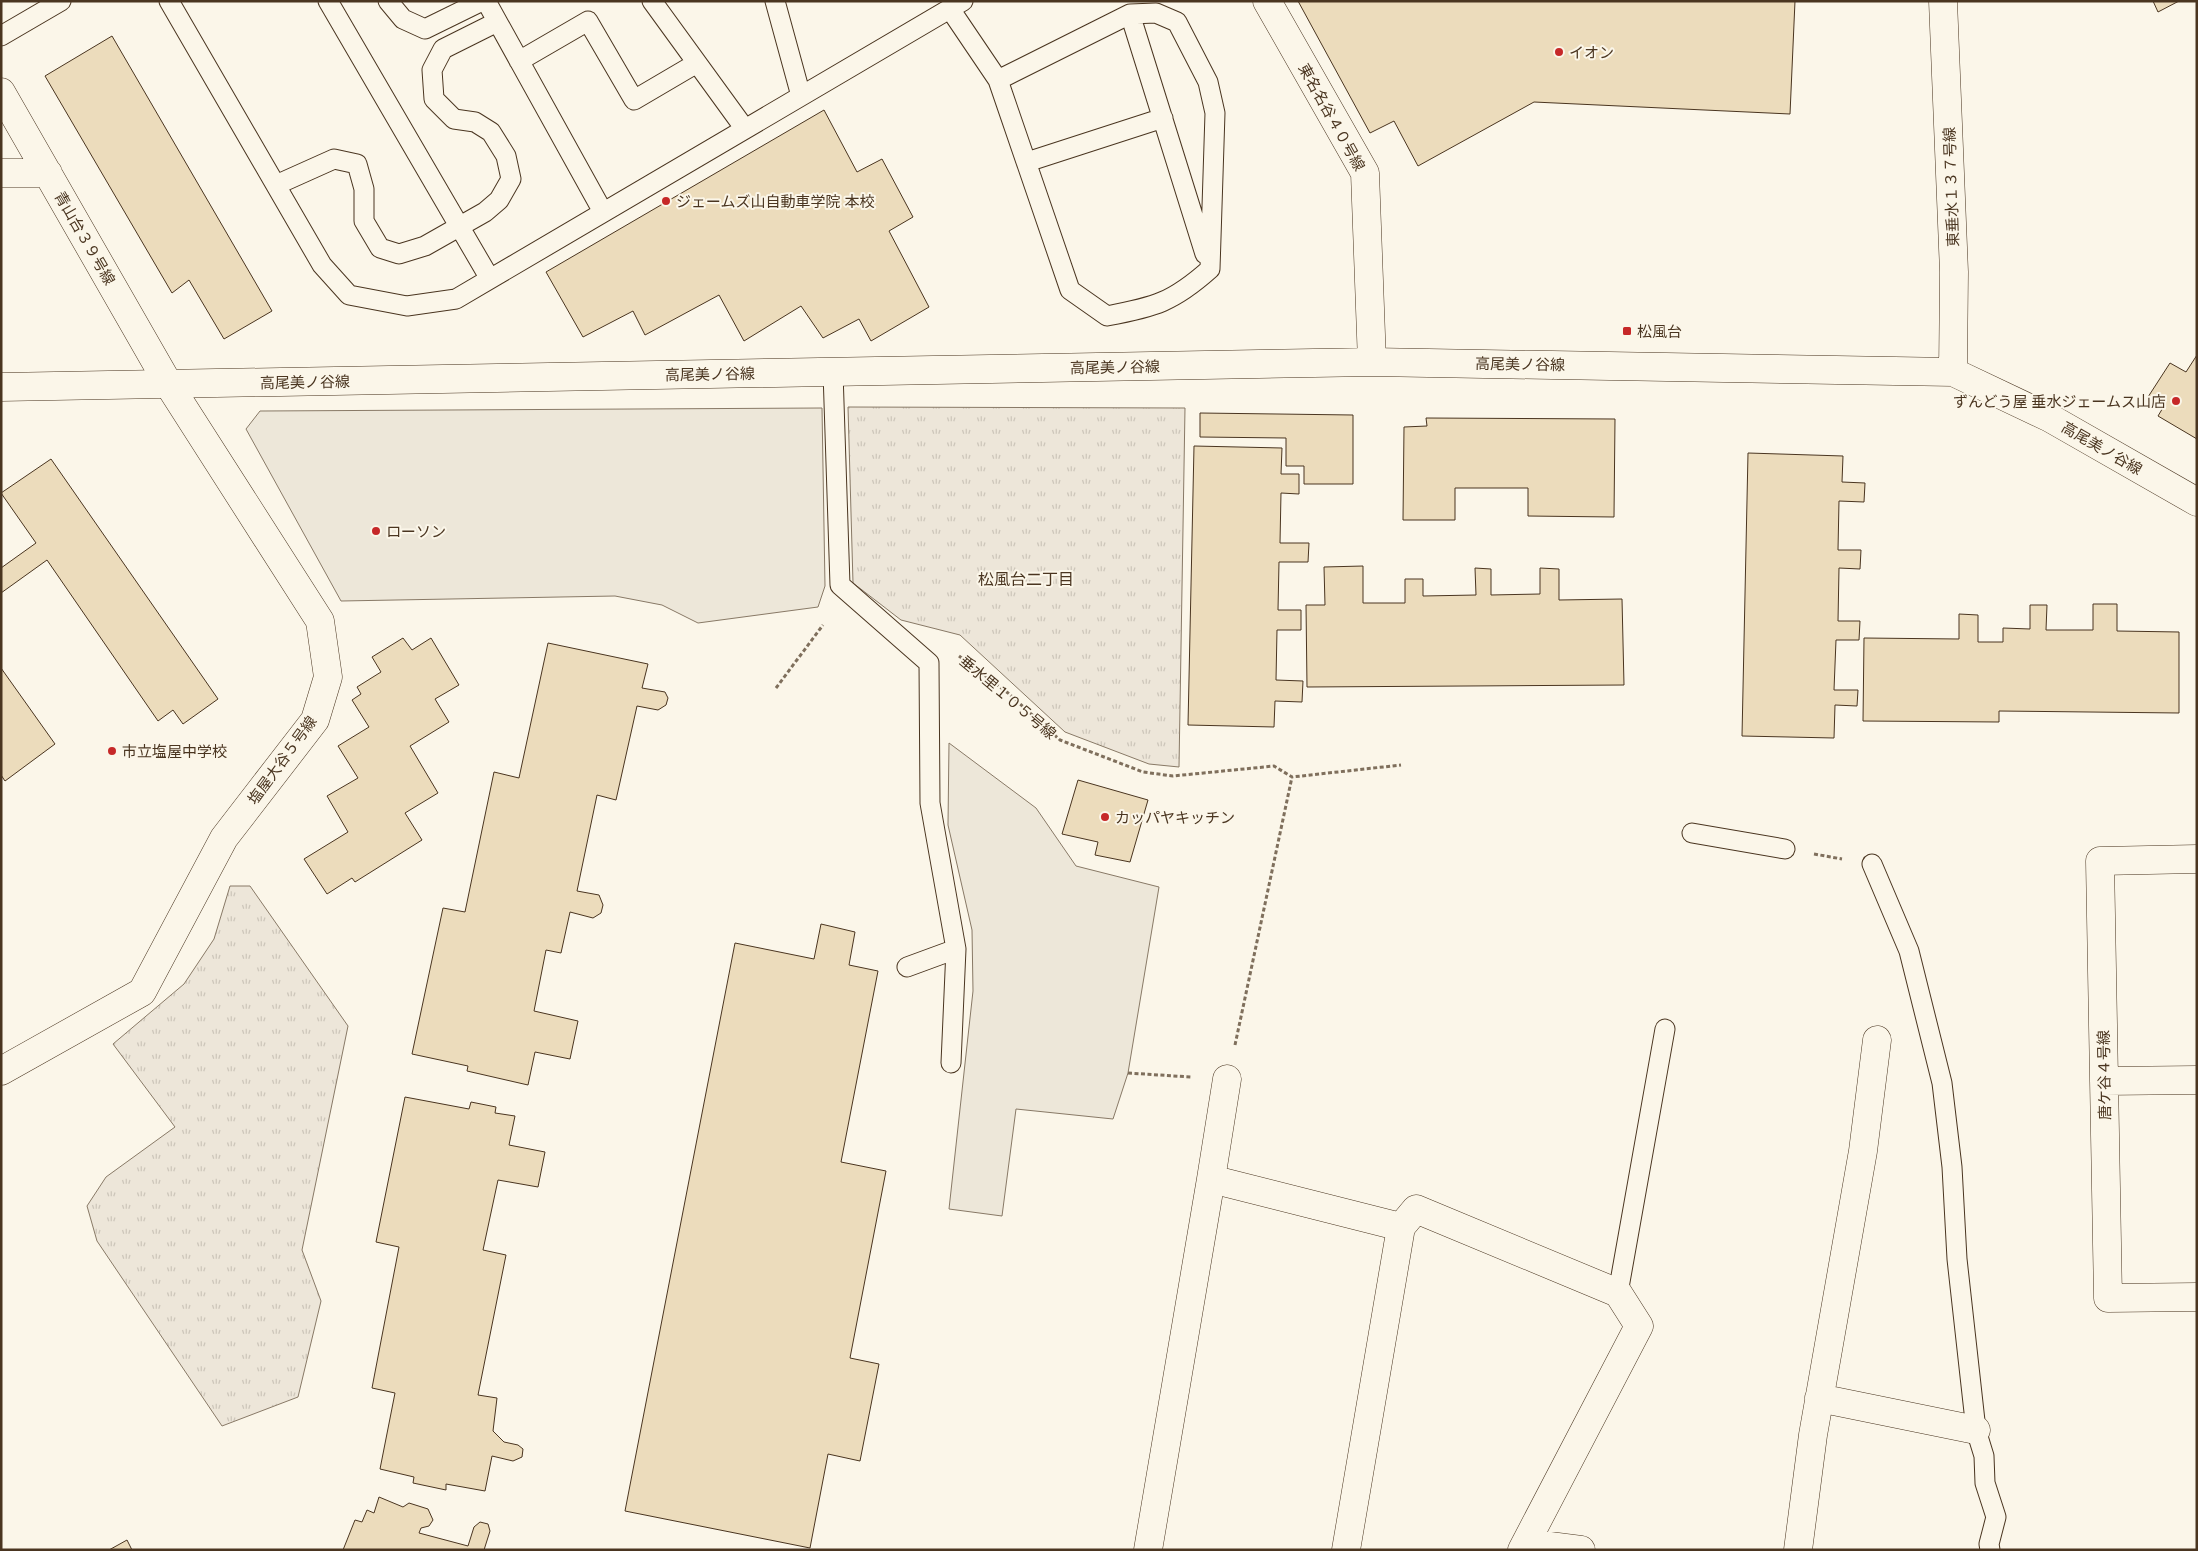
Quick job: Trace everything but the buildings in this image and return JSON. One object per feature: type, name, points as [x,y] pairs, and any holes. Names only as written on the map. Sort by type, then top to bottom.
[{"type":"street","name":"東名名谷４０号線","points":[[1267,1],[1365,173],[1372,362]]},
{"type":"street","name":"東垂水１３７号線","points":[[1944,1],[1953,262],[1953,372]]},
{"type":"street","name":"青山台３９号線","points":[[1,92],[169,385]]},
{"type":"street","points":[[1,173],[48,173]]},
{"type":"street","name":"高尾美ノ谷線","points":[[1,387],[1372,362],[1953,372],[2050,418],[2197,502]]},
{"type":"street","name":"塩屋大谷５号線","points":[[1,1072],[142,992],[224,838],[315,720],[328,677],[320,621],[169,385]]},
{"type":"street","name":"唐ケ谷４号線","points":[[2197,859],[2100,861],[2108,1298],[2197,1297]]},
{"type":"street","points":[[1798,1550],[1819,1398],[1863,1151],[1877,1040]]},
{"type":"street","points":[[1148,1550],[1227,1079]]},
{"type":"street","points":[[2104,1081],[2197,1080]]},
{"type":"street","points":[[1211,1178],[1401,1227]]},
{"type":"street","points":[[1346,1550],[1401,1227],[1416,1209],[1618,1293],[1639,1326],[1524,1546],[1581,1550]]},
{"type":"street","points":[[1819,1398],[1976,1430]]},
{"type":"lane","points":[[1,36],[61,1]]},
{"type":"lane","points":[[169,1],[322,265],[349,295],[407,306],[456,299],[956,5],[998,80],[1070,290],[1107,316],[1149,308],[1185,292],[1210,269],[1215,113],[1208,82],[1177,22],[1156,13],[1130,14],[998,80]]},
{"type":"lane","points":[[328,1],[490,279]]},
{"type":"lane","points":[[388,1],[403,19],[425,29],[484,1],[603,212]]},
{"type":"lane","points":[[652,1],[745,129]]},
{"type":"lane","points":[[775,1],[801,96]]},
{"type":"lane","points":[[1130,14],[1210,269]]},
{"type":"lane","points":[[519,61],[588,21],[634,100],[697,63]]},
{"type":"lane","points":[[276,185],[334,159],[357,164],[364,189],[364,221],[380,248],[399,254],[425,246],[485,212],[499,200],[511,179],[506,156],[490,132],[475,122],[454,119],[434,99],[432,70],[443,49],[497,22]]},
{"type":"lane","points":[[1027,162],[1163,118]]},
{"type":"lane","points":[[833,372],[840,585],[929,663],[930,803],[956,949],[951,1063]]},
{"type":"lane","points":[[1692,833],[1785,849]]},
{"type":"lane","points":[[1872,864],[1910,951],[1942,1083],[1952,1167],[1957,1259],[1976,1430],[1984,1456],[1985,1483],[1996,1517],[1989,1544],[1990,1550]]},
{"type":"lane","points":[[907,967],[956,949]]},
{"type":"lane","points":[[1618,1293],[1665,1029]]},
{"type":"path","points":[[776,688],[823,625]]},
{"type":"path","name":"垂水里１０５号線","points":[[956,653],[1008,693],[1060,740],[1143,772],[1173,776],[1274,766],[1292,776],[1401,765]]},
{"type":"path","points":[[1128,1073],[1227,1079],[1292,776]]},
{"type":"path","points":[[1785,849],[1872,864]]},
{"type":"green space","points":[[848,407],[1185,408],[1179,767],[1149,764],[1065,732],[960,635],[901,620],[853,583]]},
{"type":"green space","points":[[230,886],[250,886],[348,1026],[302,1250],[321,1301],[298,1397],[222,1426],[97,1241],[87,1206],[106,1177],[175,1127],[113,1044],[184,984],[214,939]]},
{"type":"shaded area","points":[[822,408],[825,586],[818,607],[698,623],[662,605],[615,596],[341,601],[246,429],[260,411]]},
{"type":"shaded area","points":[[949,743],[1036,808],[1076,866],[1159,887],[1128,1073],[1113,1119],[1016,1109],[1002,1216],[949,1209],[973,991],[972,930],[948,825]]},
{"type":"place","name":"イオン","points":[[1559,52]]},
{"type":"place","name":"ジェームズ山自動車学院 本校","points":[[666,201]]},
{"type":"place","name":"松風台","points":[[1627,331]]},
{"type":"place","name":"ずんどう屋 垂水ジェームス山店","points":[[2176,401]]},
{"type":"place","name":"ローソン","points":[[376,531]]},
{"type":"place","name":"市立塩屋中学校","points":[[112,751]]},
{"type":"place","name":"カッパヤキッチン","points":[[1105,817]]},
{"type":"district","name":"松風台二丁目","points":[[1026,579]]}]
